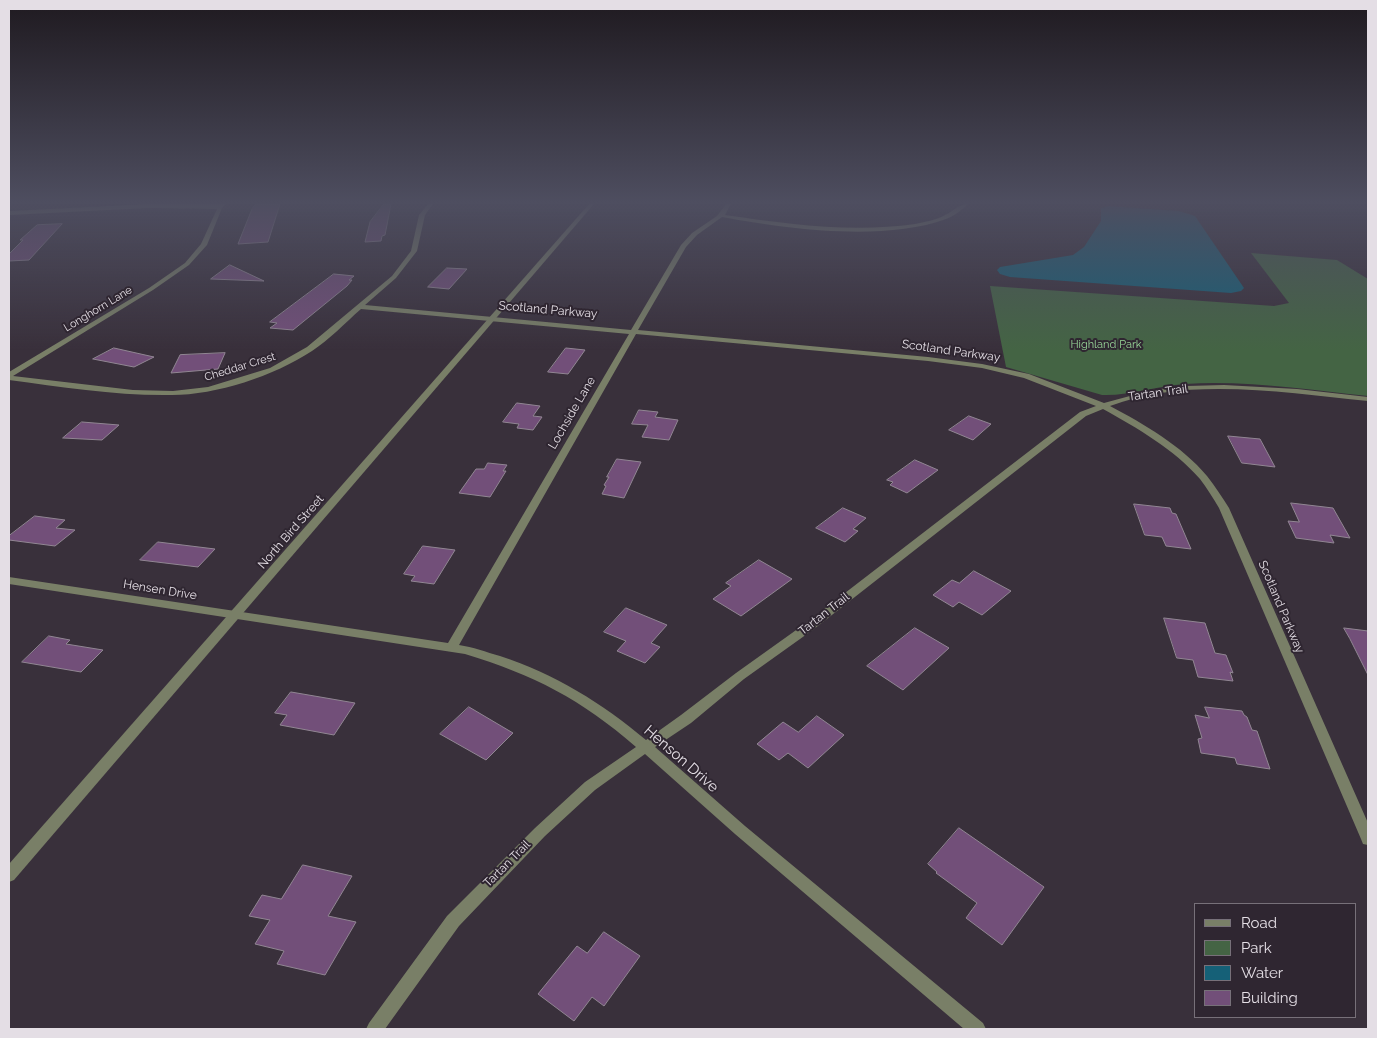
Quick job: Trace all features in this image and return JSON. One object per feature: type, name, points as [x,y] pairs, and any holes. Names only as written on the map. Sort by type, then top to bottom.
[{"type":"street","name":"Longhorn Lane","points":[[9,376],[151,289],[186,264],[197,252]]},
{"type":"street","name":"Cheddar Crest","points":[[9,376],[133,392],[173,393],[210,389],[284,366],[310,349],[360,307],[406,264],[413,252]]},
{"type":"street","name":"North Bird Street","points":[[9,875],[550,252]]},
{"type":"street","name":"Lochside Lane","points":[[451,648],[681,252]]},
{"type":"street","name":"Scotland Parkway","points":[[360,307],[635,330],[966,363],[1026,376],[1101,405],[1144,428],[1188,462],[1204,478],[1224,508],[1368,839]]},
{"type":"street","name":"Tartan Trail","points":[[375,1029],[453,921],[480,891],[590,786],[810,626],[1070,424],[1101,405],[1150,392],[1222,387],[1368,399]]},
{"type":"street","name":"Hensen Drive","points":[[9,580],[307,627]]},
{"type":"street","name":"Henson Drive","points":[[307,627],[451,648],[504,661],[556,684],[600,712],[645,747],[693,791],[978,1029]]},
{"type":"green space","name":"Highland Park","points":[[1251,253],[1337,260],[1368,279],[1368,396],[1230,383],[1185,384],[1122,394],[1102,395],[1006,367],[990,286],[1274,306],[1289,303]]},
{"type":"water","points":[[1077,252],[1220,252],[1244,288],[1241,291],[1231,293],[1010,277],[1000,274],[997,270],[1000,267],[1073,255]]},
{"type":"building","points":[[36,252],[29,260],[9,261],[9,254]]},
{"type":"building","points":[[230,265],[264,281],[211,279]]},
{"type":"building","points":[[447,268],[467,269],[449,289],[428,287]]},
{"type":"building","points":[[334,274],[354,276],[349,280],[352,280],[347,286],[293,330],[270,328],[277,323],[270,322]]},
{"type":"building","points":[[114,348],[154,357],[134,367],[93,359]]},
{"type":"building","points":[[566,348],[585,350],[568,374],[548,372]]},
{"type":"building","points":[[225,353],[218,369],[171,373],[180,355]]},
{"type":"building","points":[[517,403],[540,406],[533,416],[542,417],[533,430],[517,428],[519,424],[503,422]]},
{"type":"building","points":[[639,410],[658,412],[655,417],[678,420],[669,440],[642,437],[648,425],[632,424]]},
{"type":"building","points":[[969,416],[991,424],[973,440],[949,430]]},
{"type":"building","points":[[82,422],[119,425],[102,440],[63,438]]},
{"type":"building","points":[[1228,436],[1260,439],[1275,467],[1242,463]]},
{"type":"building","points":[[617,459],[641,462],[624,498],[602,494],[606,486],[604,485],[609,477],[607,477]]},
{"type":"building","points":[[915,460],[938,470],[907,493],[890,485],[893,482],[887,480]]},
{"type":"building","points":[[488,463],[507,465],[503,471],[506,471],[490,497],[459,493],[476,469],[484,469]]},
{"type":"building","points":[[1291,503],[1333,508],[1350,538],[1330,535],[1334,543],[1296,538],[1288,521],[1299,522]]},
{"type":"building","points":[[1134,504],[1170,508],[1172,513],[1176,514],[1191,549],[1166,546],[1162,537],[1145,535]]},
{"type":"building","points":[[843,508],[866,518],[853,529],[858,531],[845,542],[816,528]]},
{"type":"building","points":[[35,516],[65,520],[56,528],[75,530],[55,546],[9,540],[9,536]]},
{"type":"building","points":[[158,542],[215,549],[198,567],[140,560]]},
{"type":"building","points":[[423,546],[455,550],[434,584],[411,581],[415,576],[404,574]]},
{"type":"building","points":[[759,560],[792,579],[741,616],[713,599],[731,586],[726,583]]},
{"type":"building","points":[[974,571],[1011,591],[982,615],[959,602],[953,607],[933,595],[952,580],[959,583]]},
{"type":"building","points":[[626,608],[667,625],[651,643],[660,647],[645,663],[617,651],[626,641],[604,632]]},
{"type":"building","points":[[1164,618],[1205,623],[1215,653],[1226,655],[1233,673],[1230,672],[1233,681],[1198,677],[1193,660],[1177,658]]},
{"type":"building","points":[[915,628],[949,648],[903,690],[867,666]]},
{"type":"building","points":[[1344,628],[1368,631],[1368,675],[1350,639]]},
{"type":"building","points":[[49,636],[70,640],[66,644],[103,650],[81,672],[22,662]]},
{"type":"building","points":[[291,692],[355,703],[334,735],[280,725],[287,715],[275,713]]},
{"type":"building","points":[[469,707],[513,733],[486,760],[440,734]]},
{"type":"building","points":[[1205,707],[1242,711],[1247,717],[1252,730],[1257,731],[1270,769],[1237,764],[1235,758],[1201,753],[1198,739],[1202,738],[1195,715],[1209,718]]},
{"type":"building","points":[[817,716],[844,735],[808,768],[788,753],[779,760],[757,744],[783,722],[798,732]]},
{"type":"building","points":[[959,828],[1044,887],[1002,945],[966,918],[977,903],[936,873],[928,864]]},
{"type":"building","points":[[303,865],[352,876],[328,916],[356,922],[325,975],[277,964],[284,951],[255,944],[270,920],[249,916],[262,895],[281,899]]},
{"type":"building","points":[[604,932],[640,956],[604,1006],[592,997],[574,1021],[538,994],[577,946],[587,953]]}]
